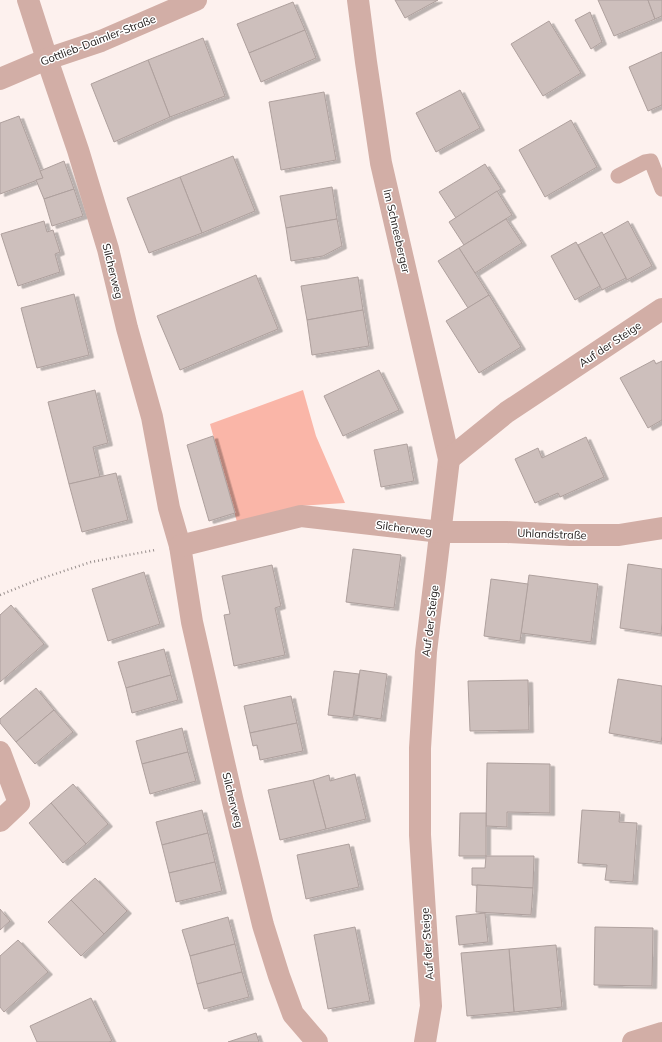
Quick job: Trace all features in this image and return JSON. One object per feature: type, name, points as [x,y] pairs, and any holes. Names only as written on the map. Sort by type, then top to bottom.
[{"type":"street","name":"Silcherweg","points":[[28,0],[78,150],[108,249],[127,328],[152,416],[169,508],[180,546],[192,622],[263,925],[293,1014],[317,1042]]},
{"type":"street","name":"Gottlieb-Daimler-Straße","points":[[0,79],[47,59],[101,41],[196,0]]},
{"type":"street","name":"Im Schneeberger","points":[[358,0],[381,163],[449,459]]},
{"type":"street","name":"Auf der Steige","points":[[425,1042],[431,1006],[420,835],[420,748],[426,652],[449,459],[507,412],[662,309]]},
{"type":"street","name":"Silcherweg","points":[[180,546],[300,516],[441,532]]},
{"type":"street","name":"Uhlandstraße","points":[[441,532],[620,535],[662,528]]},
{"type":"street","points":[[0,752],[19,803],[0,821]]},
{"type":"street","points":[[633,1042],[662,1033]]},
{"type":"lane","points":[[618,176],[645,162],[651,161],[662,189]]},
{"type":"path","points":[[0,595],[37,580],[91,562],[180,546]]},
{"type":"shaded area","points":[[303,390],[316,436],[345,503],[298,506],[237,522],[210,424]]},
{"type":"building","points":[[395,0],[438,0],[405,18]]},
{"type":"building","points":[[598,0],[648,0],[655,19],[614,36]]},
{"type":"building","points":[[648,0],[662,0],[662,16],[655,19]]},
{"type":"building","points":[[293,2],[305,30],[249,53],[237,24]]},
{"type":"building","points":[[590,12],[602,42],[591,49],[575,20]]},
{"type":"building","points":[[549,21],[581,73],[543,96],[511,44]]},
{"type":"building","points":[[305,30],[316,58],[261,82],[249,53]]},
{"type":"building","points":[[203,38],[225,96],[170,117],[148,60]]},
{"type":"building","points":[[662,52],[662,105],[648,111],[629,67]]},
{"type":"building","points":[[148,60],[170,117],[114,142],[91,84]]},
{"type":"building","points":[[460,90],[480,128],[436,152],[416,113]]},
{"type":"building","points":[[324,92],[336,160],[281,170],[269,102]]},
{"type":"building","points":[[19,116],[43,178],[0,194],[0,123]]},
{"type":"building","points":[[571,120],[597,167],[545,197],[519,150]]},
{"type":"building","points":[[233,156],[255,211],[202,233],[180,177]]},
{"type":"building","points":[[64,161],[74,189],[44,199],[36,180],[43,178],[40,171]]},
{"type":"building","points":[[485,164],[501,189],[456,218],[439,192]]},
{"type":"building","points":[[180,177],[202,233],[149,253],[127,198]]},
{"type":"building","points":[[332,187],[337,219],[286,228],[280,196]]},
{"type":"building","points":[[74,189],[83,216],[52,226],[44,199]]},
{"type":"building","points":[[497,191],[512,215],[464,245],[449,222]]},
{"type":"building","points":[[337,219],[342,246],[323,256],[291,261],[286,228]]},
{"type":"building","points":[[506,219],[522,243],[475,273],[459,248]]},
{"type":"building","points":[[44,221],[47,232],[53,230],[60,252],[55,254],[60,272],[18,286],[1,234]]},
{"type":"building","points":[[628,221],[652,266],[627,280],[603,235]]},
{"type":"building","points":[[602,232],[626,278],[602,290],[578,245]]},
{"type":"building","points":[[576,242],[600,286],[575,300],[551,256]]},
{"type":"building","points":[[459,248],[489,295],[468,308],[438,261]]},
{"type":"building","points":[[256,275],[278,329],[180,370],[157,316]]},
{"type":"building","points":[[358,277],[363,310],[307,320],[301,286]]},
{"type":"building","points":[[74,294],[89,355],[37,368],[21,308]]},
{"type":"building","points":[[489,295],[521,347],[479,373],[446,321]]},
{"type":"building","points":[[363,310],[369,346],[312,355],[307,320]]},
{"type":"building","points":[[654,360],[656,364],[662,361],[662,420],[648,428],[620,378]]},
{"type":"building","points":[[379,370],[399,410],[343,436],[324,396]]},
{"type":"building","points":[[95,390],[108,443],[93,447],[100,477],[69,484],[48,402]]},
{"type":"building","points":[[213,436],[235,513],[209,521],[187,445]]},
{"type":"building","points":[[586,437],[604,477],[560,497],[558,493],[535,503],[515,459],[538,448],[542,458]]},
{"type":"building","points":[[407,444],[414,481],[381,487],[374,450]]},
{"type":"building","points":[[116,473],[128,520],[82,532],[69,484]]},
{"type":"building","points":[[353,549],[401,555],[394,608],[346,602]]},
{"type":"building","points":[[628,564],[662,569],[661,634],[620,628]]},
{"type":"building","points":[[272,565],[281,606],[275,608],[285,655],[234,666],[224,615],[230,614],[222,576]]},
{"type":"building","points":[[144,572],[160,624],[108,641],[92,589]]},
{"type":"building","points":[[529,575],[598,584],[591,642],[521,633]]},
{"type":"building","points":[[491,579],[528,584],[520,641],[484,636]]},
{"type":"building","points":[[11,605],[44,644],[0,682],[0,615]]},
{"type":"building","points":[[164,649],[171,675],[126,688],[118,662]]},
{"type":"building","points":[[360,670],[387,674],[381,719],[354,715]]},
{"type":"building","points":[[334,671],[359,674],[353,718],[328,715]]},
{"type":"building","points":[[171,675],[178,700],[132,713],[126,688]]},
{"type":"building","points":[[618,679],[662,686],[661,742],[609,733]]},
{"type":"building","points":[[528,680],[529,730],[470,731],[468,681]]},
{"type":"building","points":[[36,688],[54,710],[16,742],[0,723],[0,719]]},
{"type":"building","points":[[291,696],[297,723],[250,733],[244,706]]},
{"type":"building","points":[[54,710],[73,732],[35,764],[16,742]]},
{"type":"building","points":[[297,723],[303,751],[260,760],[257,745],[253,746],[250,733]]},
{"type":"building","points":[[182,728],[188,752],[142,764],[136,741]]},
{"type":"building","points":[[188,752],[196,781],[150,794],[142,764]]},
{"type":"building","points":[[487,763],[550,764],[550,813],[507,812],[507,827],[486,826]]},
{"type":"building","points":[[355,774],[366,819],[326,829],[313,780],[329,775],[330,781]]},
{"type":"building","points":[[313,780],[326,829],[280,840],[268,790]]},
{"type":"building","points":[[73,784],[108,824],[86,844],[51,803]]},
{"type":"building","points":[[51,803],[86,844],[63,863],[29,823]]},
{"type":"building","points":[[202,810],[208,833],[162,845],[156,822]]},
{"type":"building","points":[[582,810],[620,812],[619,822],[637,823],[633,882],[605,880],[607,865],[578,863]]},
{"type":"building","points":[[460,813],[486,813],[486,856],[459,856]]},
{"type":"building","points":[[208,833],[215,862],[169,873],[162,845]]},
{"type":"building","points":[[349,844],[359,887],[306,899],[297,855]]},
{"type":"building","points":[[486,856],[534,856],[533,888],[472,885],[472,868],[485,868]]},
{"type":"building","points":[[215,862],[222,891],[176,902],[169,873]]},
{"type":"building","points":[[95,878],[127,911],[104,934],[71,900]]},
{"type":"building","points":[[477,885],[533,888],[531,915],[476,912]]},
{"type":"building","points":[[71,900],[104,934],[81,956],[48,922]]},
{"type":"building","points":[[0,909],[10,921],[0,930]]},
{"type":"building","points":[[485,913],[488,942],[459,945],[456,916]]},
{"type":"building","points":[[228,917],[235,944],[190,956],[182,930]]},
{"type":"building","points":[[355,927],[370,1001],[328,1009],[314,935]]},
{"type":"building","points":[[595,927],[653,928],[652,986],[594,985]]},
{"type":"building","points":[[18,940],[48,972],[4,1012],[0,1007],[0,956]]},
{"type":"building","points":[[235,944],[242,972],[197,984],[190,956]]},
{"type":"building","points":[[556,945],[562,1007],[514,1012],[509,949]]},
{"type":"building","points":[[509,949],[514,1012],[467,1016],[461,953]]},
{"type":"building","points":[[242,972],[249,997],[204,1009],[197,984]]},
{"type":"building","points":[[91,998],[112,1041],[37,1042],[30,1026]]},
{"type":"building","points":[[256,1033],[259,1042],[228,1042]]}]
